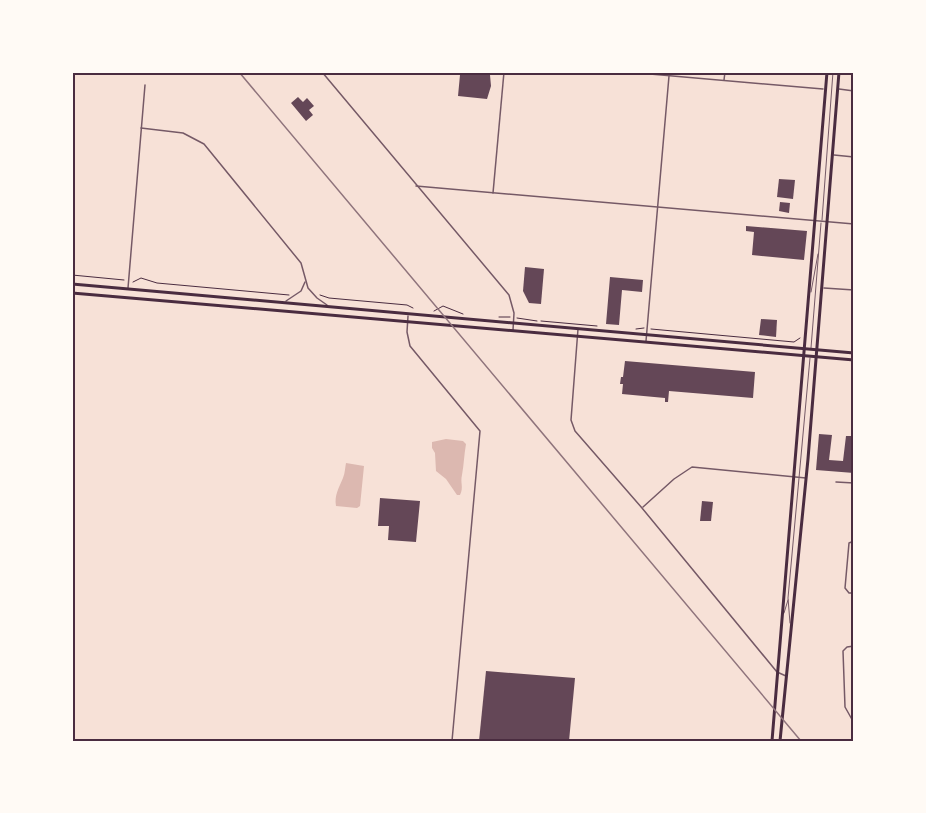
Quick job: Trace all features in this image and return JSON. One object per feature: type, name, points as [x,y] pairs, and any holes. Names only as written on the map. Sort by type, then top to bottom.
[{"type":"main road","points":[[772,741],[827,72]]},
{"type":"main road","points":[[780,741],[818,348],[839,72]]},
{"type":"main road","points":[[72,284],[514,320],[854,353]]},
{"type":"main road","points":[[72,293],[854,360]]},
{"type":"street","points":[[322,72],[509,295],[514,320],[513,332]]},
{"type":"street","points":[[493,193],[504,72]]},
{"type":"street","points":[[627,72],[826,89]]},
{"type":"street","points":[[724,81],[725,72]]},
{"type":"street","points":[[646,342],[669,76]]},
{"type":"street","points":[[128,289],[145,85]]},
{"type":"street","points":[[838,89],[854,91]]},
{"type":"street","points":[[141,128],[183,133],[204,144],[301,263],[305,281],[312,293],[329,306]]},
{"type":"street","points":[[832,155],[854,157]]},
{"type":"street","points":[[416,186],[854,224]]},
{"type":"street","points":[[285,302],[301,291],[305,281]]},
{"type":"street","points":[[823,288],[854,290]]},
{"type":"street","points":[[408,313],[407,332],[410,346],[480,430],[452,741]]},
{"type":"street","points":[[578,328],[571,420],[574,430],[642,508],[777,672],[787,676]]},
{"type":"street","points":[[642,508],[674,479],[692,467],[806,478]]},
{"type":"street","points":[[836,482],[854,483]]},
{"type":"street","points":[[854,541],[849,543],[845,588],[849,593],[854,593]]},
{"type":"street","points":[[854,646],[843,651],[845,707],[854,723]]},
{"type":"lane","points":[[782,619],[788,598],[811,348],[832,72]]},
{"type":"lane","points":[[808,303],[819,249]]},
{"type":"lane","points":[[788,598],[791,628]]},
{"type":"path","points":[[72,275],[129,282],[135,282],[141,278],[158,283],[293,294]]},
{"type":"path","points":[[312,293],[315,292],[329,298],[407,305],[414,310]]},
{"type":"path","points":[[432,311],[443,306],[463,314]]},
{"type":"path","points":[[498,317],[599,326]]},
{"type":"path","points":[[637,329],[794,342],[800,339]]},
{"type":"shaded area","points":[[446,439],[463,441],[466,444],[460,495],[457,495],[446,479],[436,471],[432,442]]},
{"type":"shaded area","points":[[346,463],[364,466],[360,506],[357,508],[336,506],[336,495],[344,476]]},
{"type":"building","points":[[467,72],[482,72],[482,74],[490,75],[491,86],[487,99],[458,96],[460,75],[466,75]]},
{"type":"building","points":[[298,97],[303,102],[307,98],[314,106],[309,110],[313,115],[306,121],[291,103]]},
{"type":"building","points":[[779,179],[795,180],[793,199],[777,197]]},
{"type":"building","points":[[780,202],[790,203],[789,213],[779,211]]},
{"type":"building","points":[[746,226],[807,231],[804,260],[752,255],[754,232],[746,231]]},
{"type":"building","points":[[525,267],[544,269],[541,304],[529,303],[523,291]]},
{"type":"building","points":[[610,277],[643,280],[642,292],[622,290],[619,325],[606,324]]},
{"type":"building","points":[[761,319],[777,320],[776,337],[759,335]]},
{"type":"building","points":[[625,361],[755,372],[753,398],[669,391],[668,402],[665,402],[665,398],[622,394],[623,384],[620,384]]},
{"type":"building","points":[[819,434],[832,435],[829,460],[843,461],[846,436],[854,436],[854,473],[816,470]]},
{"type":"building","points":[[380,498],[420,501],[416,542],[388,540],[389,526],[378,526]]},
{"type":"building","points":[[702,501],[713,502],[711,521],[700,521]]},
{"type":"building","points":[[486,671],[575,678],[569,741],[479,741]]},
{"type":"railway","points":[[239,72],[801,741]]}]
